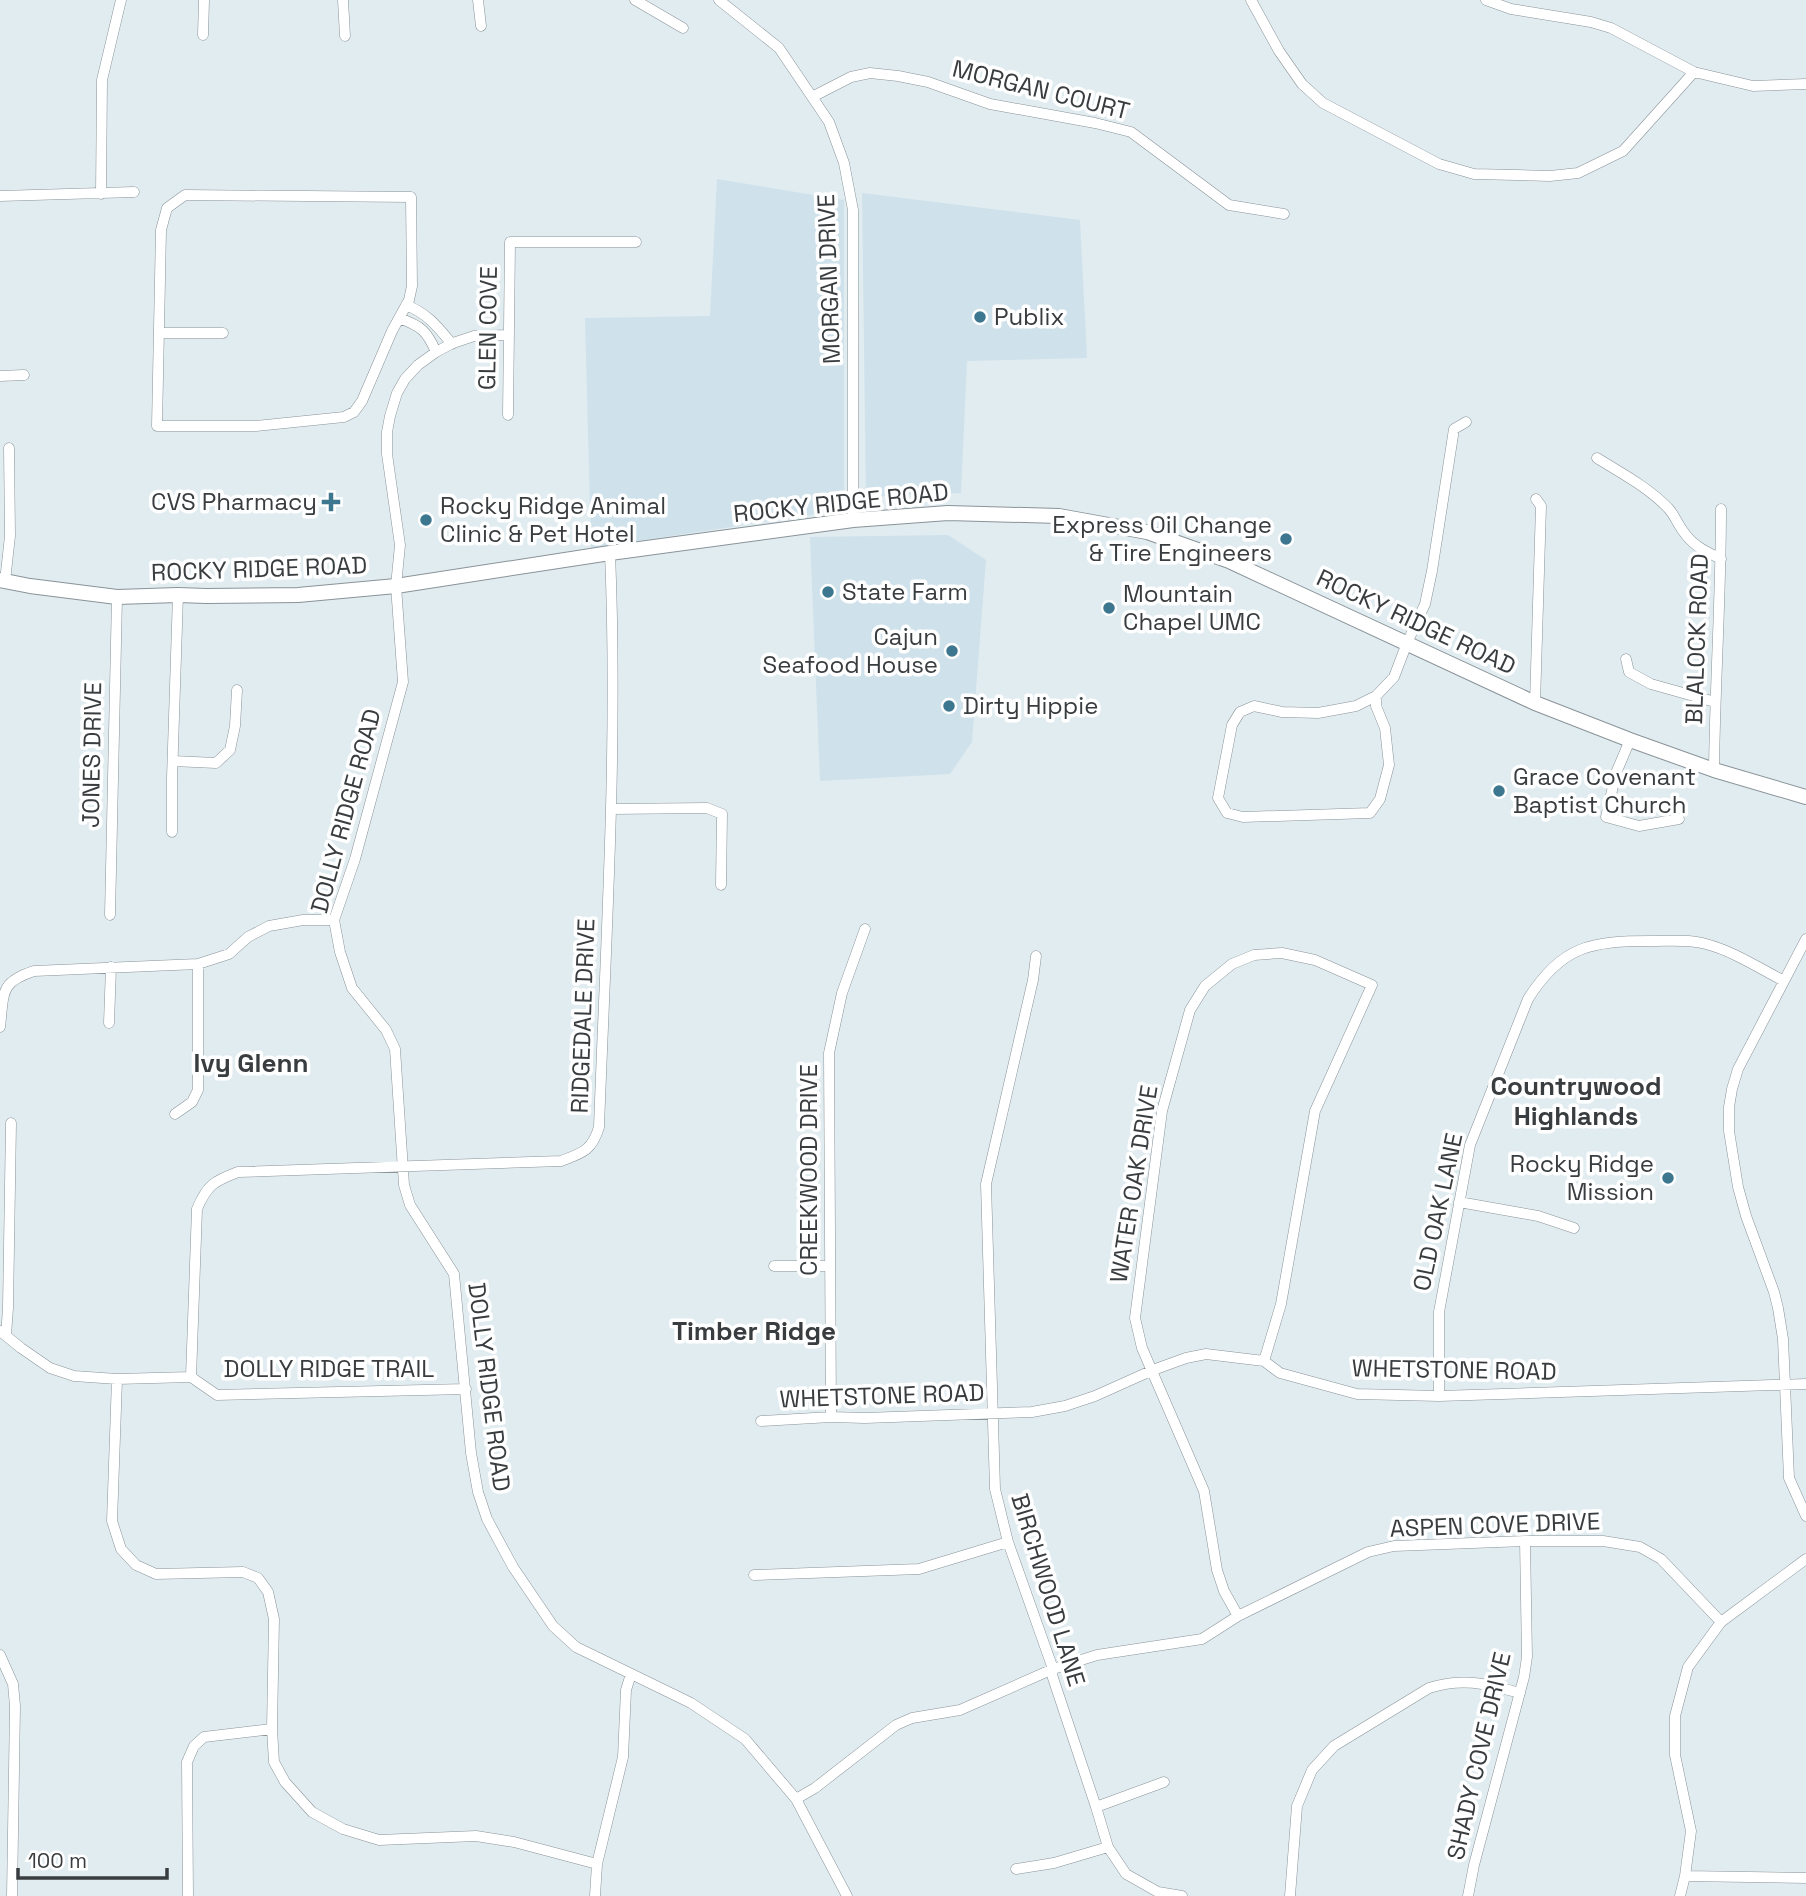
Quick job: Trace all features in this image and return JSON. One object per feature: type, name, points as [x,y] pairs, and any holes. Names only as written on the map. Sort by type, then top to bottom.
[{"type":"main road","name":"ROCKY RIDGE ROAD","points":[[2,580],[117,597],[298,595],[396,586],[853,520],[948,513],[1059,516],[1147,533],[1229,561],[1535,703],[1714,770],[1806,797]]},
{"type":"street","points":[[101,194],[102,80],[121,0]]},
{"type":"street","points":[[203,35],[204,0]]},
{"type":"street","points":[[342,0],[345,36]]},
{"type":"street","points":[[478,0],[481,26]]},
{"type":"street","points":[[635,0],[684,28]]},
{"type":"street","name":"MORGAN DRIVE","points":[[719,0],[779,48],[829,122],[841,156],[853,210],[853,520]]},
{"type":"street","points":[[1251,0],[1279,51],[1302,84],[1323,103],[1439,164],[1474,174],[1550,176],[1578,173],[1623,150],[1694,72]]},
{"type":"street","points":[[1486,0],[1511,9],[1591,22],[1611,29],[1694,72],[1753,86],[1806,84]]},
{"type":"street","name":"MORGAN COURT","points":[[813,97],[851,77],[870,73],[928,82],[990,104],[1099,124],[1130,132],[1229,205],[1284,214]]},
{"type":"street","points":[[0,196],[134,192]]},
{"type":"street","points":[[185,195],[411,197],[412,286],[406,305],[362,401],[354,412],[344,417],[256,426],[157,426],[161,230],[167,208],[185,195]]},
{"type":"street","name":"GLEN COVE","points":[[508,415],[510,242],[636,242]]},
{"type":"street","points":[[406,305],[430,318],[452,344]]},
{"type":"street","points":[[399,318],[415,324],[429,336],[436,352]]},
{"type":"street","points":[[159,333],[223,333]]},
{"type":"street","name":"DOLLY RIDGE ROAD","points":[[509,335],[474,336],[436,352],[405,379],[397,393],[390,416],[387,454],[400,545],[396,586],[403,682],[355,859],[334,920],[340,953],[352,988],[386,1030],[395,1049],[404,1185],[410,1205],[454,1274],[471,1453],[478,1492],[487,1520],[513,1567],[553,1626],[576,1647],[691,1703],[745,1739],[796,1799],[847,1896]]},
{"type":"street","points":[[0,376],[24,374]]},
{"type":"street","points":[[1376,696],[1376,706],[1385,728],[1388,765],[1380,799],[1370,813],[1243,817],[1227,813],[1218,798],[1232,725],[1240,712],[1254,706],[1282,712],[1318,713],[1356,706],[1376,696],[1394,677],[1425,604],[1454,429],[1466,422]]},
{"type":"street","points":[[2,580],[10,536],[9,448]]},
{"type":"street","points":[[1597,458],[1655,496],[1670,510],[1695,546],[1721,559]]},
{"type":"street","points":[[1535,703],[1541,506],[1536,499]]},
{"type":"street","name":"BLALOCK ROAD","points":[[1714,770],[1721,509]]},
{"type":"street","name":"RIDGEDALE DRIVE","points":[[191,1377],[197,1209],[204,1193],[218,1180],[238,1172],[561,1161],[584,1152],[595,1140],[599,1127],[611,809],[614,642],[610,553]]},
{"type":"street","points":[[172,832],[178,595]]},
{"type":"street","name":"JONES DRIVE","points":[[110,915],[117,597]]},
{"type":"street","points":[[1626,659],[1629,672],[1651,684],[1715,702]]},
{"type":"street","points":[[173,761],[216,763],[230,750],[235,726],[237,690]]},
{"type":"street","points":[[1630,740],[1616,773],[1606,817],[1639,826],[1679,819]]},
{"type":"street","points":[[611,809],[707,808],[722,814],[720,886]]},
{"type":"street","points":[[0,1027],[5,986],[15,976],[34,971],[198,964],[229,954],[248,937],[269,926],[303,920],[334,920]]},
{"type":"street","name":"CREEKWOOD DRIVE","points":[[831,1417],[829,1053],[842,993],[865,929]]},
{"type":"street","points":[[1806,939],[1738,1069],[1729,1107],[1729,1131],[1738,1187],[1778,1308],[1783,1339],[1789,1478],[1806,1516]]},
{"type":"street","name":"OLD OAK LANE","points":[[1439,1396],[1439,1312],[1470,1145],[1528,999],[1541,979],[1559,961],[1592,945],[1619,941],[1687,941],[1707,944],[1728,952],[1784,981]]},
{"type":"street","name":"WATER OAK DRIVE","points":[[1238,1616],[1224,1591],[1217,1570],[1204,1491],[1142,1348],[1135,1318],[1162,1111],[1190,1010],[1205,986],[1232,964],[1254,955],[1282,953],[1315,960],[1372,985],[1315,1111],[1281,1304],[1264,1361]]},
{"type":"street","name":"BIRCHWOOD LANE","points":[[1035,956],[1033,981],[985,1184],[995,1489],[1008,1542],[1053,1669],[1052,1675],[1108,1847],[1126,1874],[1158,1892],[1182,1896]]},
{"type":"street","points":[[175,1114],[192,1102],[198,1090],[198,964]]},
{"type":"street","points":[[109,1023],[111,967]]},
{"type":"street","points":[[3,1333],[8,1308],[11,1123]]},
{"type":"street","points":[[1459,1202],[1538,1216],[1574,1228]]},
{"type":"street","points":[[774,1266],[830,1266]]},
{"type":"street","name":"DOLLY RIDGE TRAIL","points":[[3,1333],[50,1368],[74,1377],[191,1377],[216,1395],[466,1389]]},
{"type":"street","name":"WHETSTONE ROAD","points":[[761,1421],[1032,1412],[1065,1406],[1095,1396],[1153,1370],[1206,1354],[1264,1361],[1280,1373],[1357,1394],[1439,1396],[1806,1384]]},
{"type":"street","points":[[117,1379],[112,1521],[121,1549],[136,1565],[156,1574],[243,1572],[258,1578],[268,1592],[274,1619],[274,1762],[285,1782],[312,1812],[343,1829],[379,1840],[476,1836],[514,1842],[597,1864]]},
{"type":"street","name":"SHADY COVE DRIVE","points":[[1468,1896],[1527,1657],[1525,1541]]},
{"type":"street","name":"ASPEN COVE DRIVE","points":[[796,1799],[815,1788],[896,1725],[912,1718],[960,1710],[1053,1669],[1097,1654],[1202,1639],[1238,1616],[1368,1552],[1394,1546],[1604,1541],[1640,1547],[1661,1559],[1721,1622]]},
{"type":"street","points":[[754,1575],[919,1569],[1008,1542]]},
{"type":"street","points":[[1680,1896],[1691,1830],[1675,1755],[1675,1716],[1688,1667],[1721,1622],[1806,1559]]},
{"type":"street","points":[[0,1655],[13,1684],[16,1706],[12,1896]]},
{"type":"street","points":[[595,1896],[597,1864],[624,1757],[626,1690],[631,1674]]},
{"type":"street","points":[[1290,1896],[1297,1806],[1312,1770],[1334,1746],[1429,1688],[1443,1683],[1475,1682],[1520,1693]]},
{"type":"street","points":[[188,1896],[187,1762],[194,1746],[204,1737],[272,1729]]},
{"type":"street","points":[[1096,1807],[1164,1782]]},
{"type":"street","points":[[1016,1869],[1054,1863],[1108,1847]]},
{"type":"street","points":[[1685,1876],[1806,1878]]},
{"type":"shaded area","points":[[717,179],[844,200],[844,510],[591,548],[585,318],[710,316]]},
{"type":"shaded area","points":[[862,193],[1080,220],[1087,358],[967,361],[961,493],[866,497]]},
{"type":"shaded area","points":[[948,535],[986,560],[972,742],[950,774],[820,781],[810,537]]},
{"type":"place","name":"Publix","points":[[980,317]]},
{"type":"place","name":"CVS Pharmacy","points":[[331,502]]},
{"type":"place","name":"Rocky Ridge Animal Clinic & Pet Hotel","points":[[426,520]]},
{"type":"place","name":"Express Oil Change & Tire Engineers","points":[[1286,539]]},
{"type":"place","name":"State Farm","points":[[828,592]]},
{"type":"place","name":"Mountain Chapel UMC","points":[[1109,608]]},
{"type":"place","name":"Cajun Seafood House","points":[[952,651]]},
{"type":"place","name":"Dirty Hippie","points":[[949,706]]},
{"type":"place","name":"Grace Covenant Baptist Church","points":[[1499,791]]},
{"type":"place","name":"Rocky Ridge Mission","points":[[1668,1178]]},
{"type":"district","name":"Ivy Glenn","points":[[251,1063]]},
{"type":"district","name":"Countrywood Highlands","points":[[1576,1101]]},
{"type":"district","name":"Timber Ridge","points":[[754,1331]]}]
